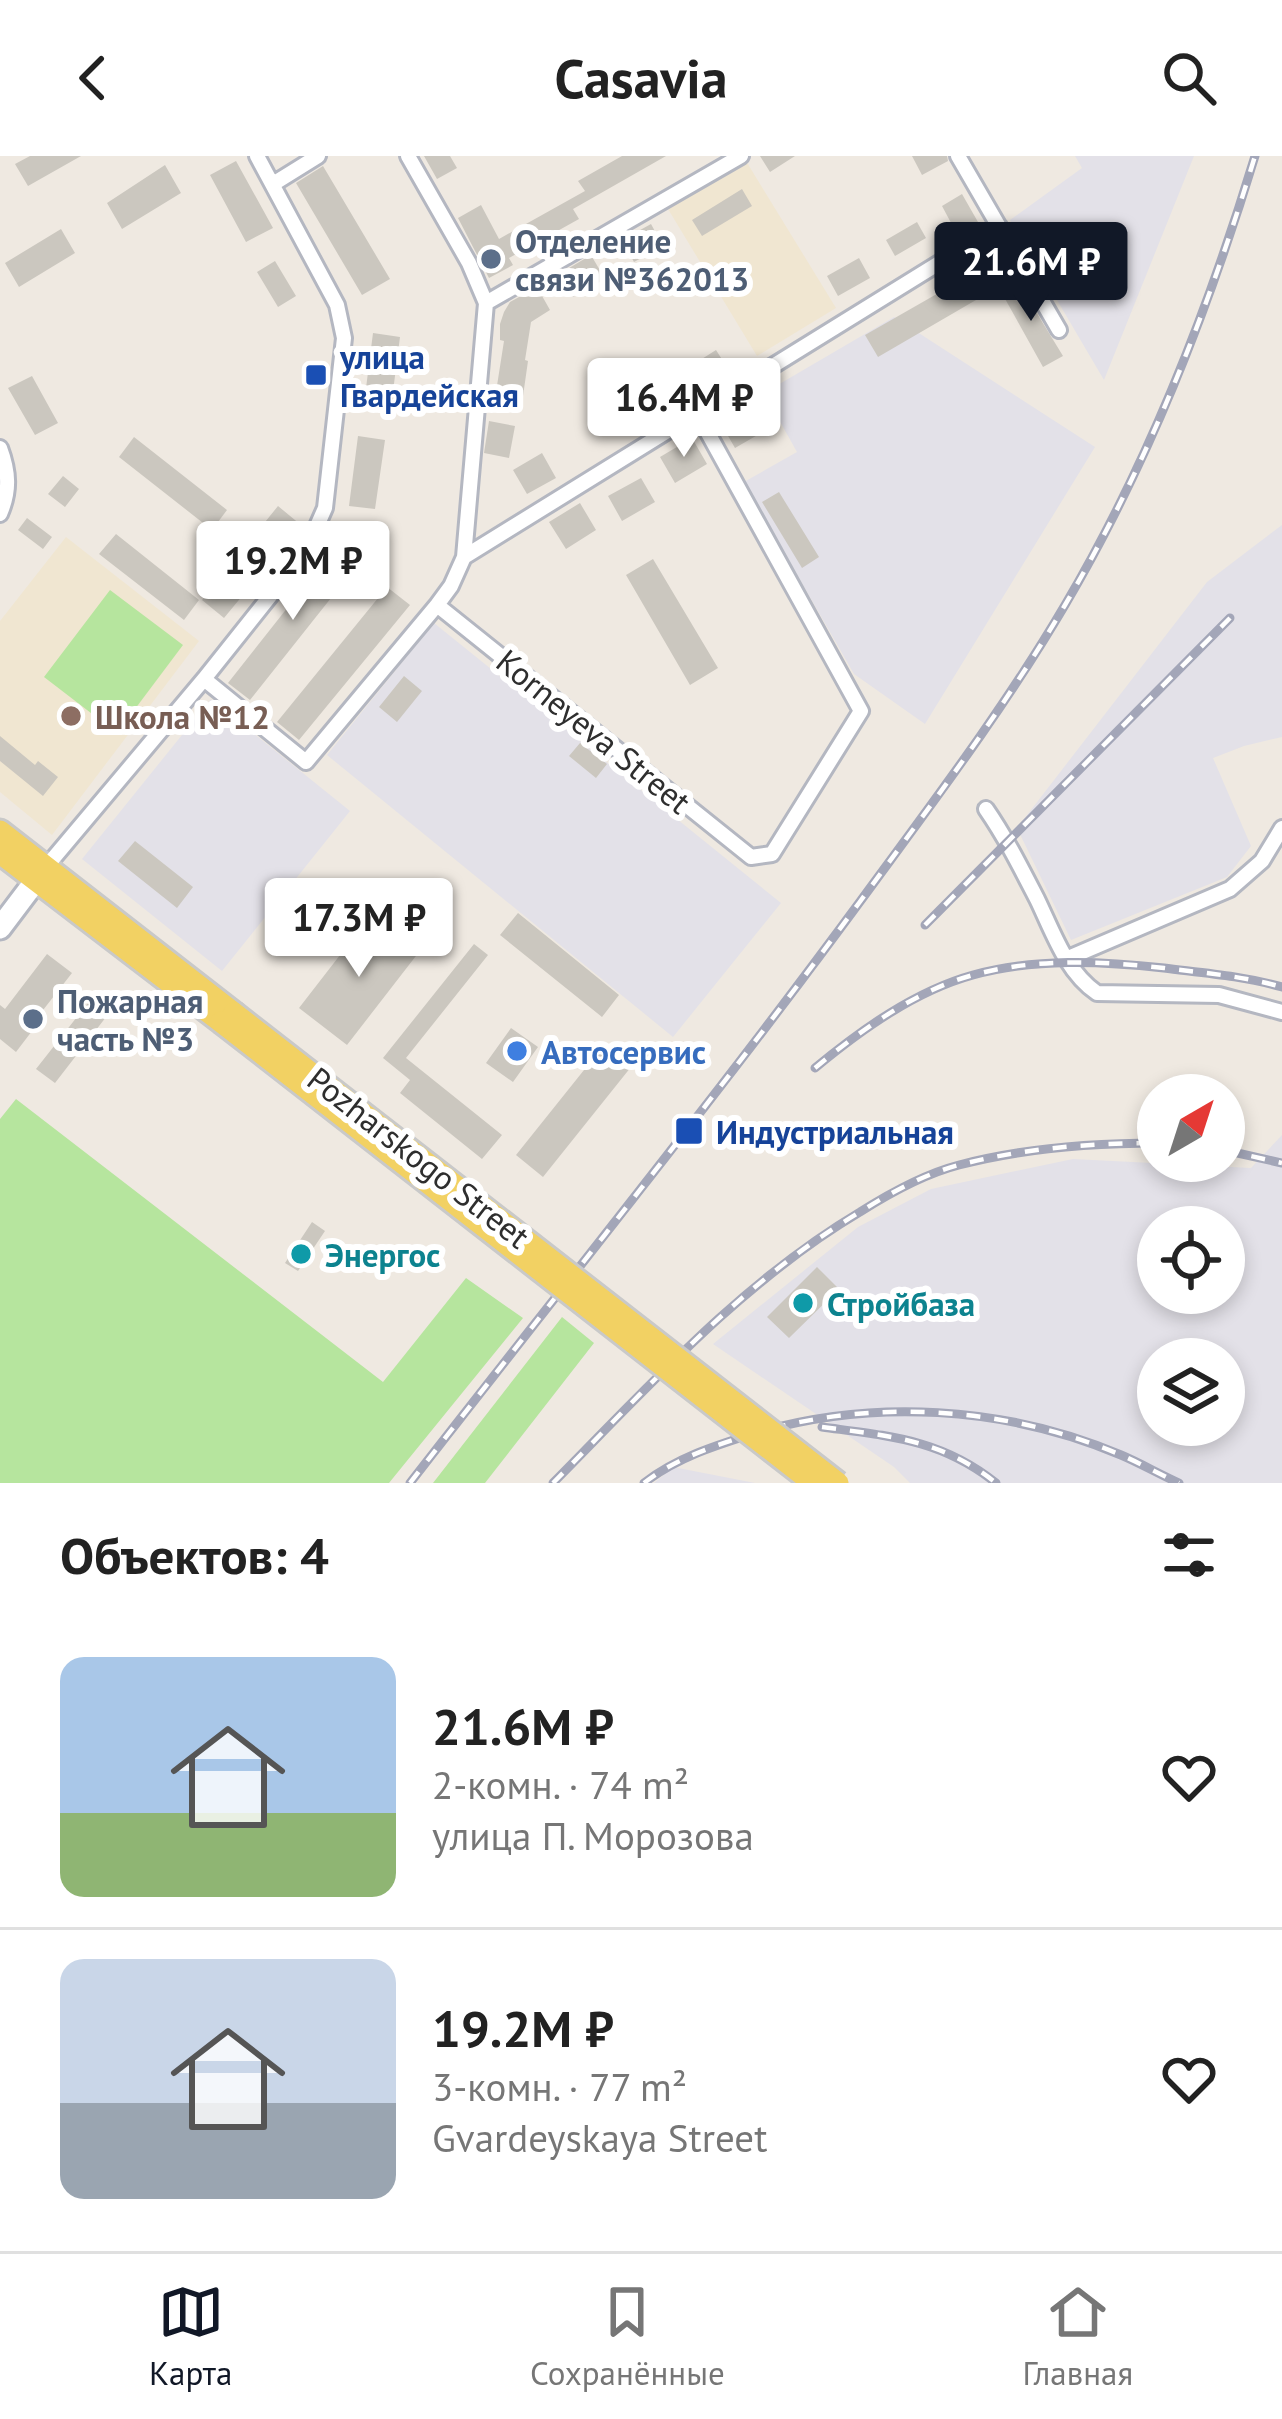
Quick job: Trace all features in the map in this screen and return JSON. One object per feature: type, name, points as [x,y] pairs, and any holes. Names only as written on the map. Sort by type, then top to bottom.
[{"type":"main road","name":"Pozharskogo Street","points":[[0,832],[41,873],[838,1483]]},
{"type":"main road","name":"Pozharskogo Street","points":[[0,853],[41,873]]},
{"type":"main road","name":"Pozharskogo Street","points":[[228,1017],[813,1483]]},
{"type":"street","points":[[0,928],[306,551],[325,508],[344,338],[337,305],[256,156]]},
{"type":"street","points":[[273,184],[318,156]]},
{"type":"street","points":[[204,679],[306,762],[452,586],[464,557],[486,303],[469,262],[408,156]]},
{"type":"street","points":[[486,303],[741,156]]},
{"type":"street","points":[[958,156],[1060,330]]},
{"type":"street","points":[[464,557],[999,226]]},
{"type":"street","name":"Korneyeva Street","points":[[437,605],[751,857],[772,854],[861,711],[697,413]]},
{"type":"street","points":[[0,448],[8,485],[0,514]]},
{"type":"street","points":[[986,809],[1018,860],[1066,959],[1097,993],[1219,994],[1282,1012]]},
{"type":"street","points":[[1066,959],[1230,889],[1262,861],[1282,828]]},
{"type":"shaded area","points":[[1075,156],[1194,156],[1104,380],[1010,220],[1082,168]]},
{"type":"shaded area","points":[[746,161],[836,308],[757,356],[668,209]]},
{"type":"shaded area","points":[[894,317],[1095,447],[925,724],[854,674],[744,482],[797,452],[764,393]]},
{"type":"shaded area","points":[[1282,525],[1282,737],[1213,758],[1251,846],[1227,877],[1071,940],[1017,828],[1207,582]]},
{"type":"shaded area","name":"Школа №12","points":[[66,537],[199,641],[52,835],[0,792],[0,621]]},
{"type":"shaded area","points":[[434,623],[781,903],[673,1037],[327,755]]},
{"type":"shaded area","points":[[211,699],[350,811],[222,971],[82,859]]},
{"type":"shaded area","points":[[1282,1135],[1282,1483],[910,1483],[894,1467],[713,1344],[858,1227],[931,1189],[1073,1159],[1137,1162],[1137,1182],[1245,1182],[1245,1168],[1251,1168]]},
{"type":"shaded area","points":[[673,1467],[755,1483],[654,1483]]},
{"type":"green space","points":[[110,590],[183,645],[117,733],[44,677]]},
{"type":"green space","points":[[16,1099],[383,1382],[466,1278],[523,1318],[389,1483],[0,1483],[0,1119]]},
{"type":"green space","points":[[562,1317],[594,1343],[485,1483],[433,1483]]},
{"type":"building","points":[[30,156],[81,156],[28,186],[15,164]]},
{"type":"building","points":[[424,156],[450,156],[457,168],[437,179]]},
{"type":"building","points":[[622,156],[666,156],[573,209],[579,219],[509,258],[513,265],[489,278],[458,218],[481,205],[499,239],[585,191],[578,181]]},
{"type":"building","points":[[760,156],[795,156],[770,172]]},
{"type":"building","points":[[912,156],[947,156],[948,161],[922,175]]},
{"type":"building","points":[[236,161],[273,228],[246,242],[210,175]]},
{"type":"building","points":[[165,165],[181,193],[122,229],[107,203]]},
{"type":"building","points":[[323,166],[390,279],[362,295],[296,183]]},
{"type":"building","points":[[742,189],[752,206],[702,236],[692,220]]},
{"type":"building","points":[[962,194],[978,222],[957,234],[942,206]]},
{"type":"building","points":[[917,222],[926,238],[895,256],[886,240]]},
{"type":"building","points":[[651,224],[663,246],[634,262],[622,240]]},
{"type":"building","points":[[61,229],[75,253],[19,287],[5,263]]},
{"type":"building","points":[[591,255],[605,279],[573,297],[559,274]]},
{"type":"building","points":[[859,258],[870,278],[838,296],[827,276]]},
{"type":"building","points":[[275,261],[296,296],[278,307],[257,272]]},
{"type":"building","points":[[963,279],[976,300],[878,357],[865,335]]},
{"type":"building","points":[[1016,279],[1063,356],[1043,367],[999,288]]},
{"type":"building","points":[[537,287],[550,310],[531,322],[523,396],[496,392],[504,312],[510,302]]},
{"type":"building","points":[[373,333],[400,337],[392,399],[365,396]]},
{"type":"building","points":[[716,350],[732,375],[702,394],[686,369]]},
{"type":"building","points":[[32,376],[58,423],[35,435],[8,388]]},
{"type":"building","points":[[661,386],[676,410],[644,428],[630,404]]},
{"type":"building","points":[[751,405],[766,430],[735,448],[720,422]]},
{"type":"building","points":[[489,421],[515,426],[509,458],[484,453]]},
{"type":"building","points":[[358,436],[385,440],[375,509],[349,506]]},
{"type":"building","points":[[134,437],[227,510],[212,530],[119,457]]},
{"type":"building","points":[[692,438],[707,464],[675,483],[660,457]]},
{"type":"building","points":[[542,453],[556,478],[527,494],[513,470]]},
{"type":"building","points":[[63,476],[79,489],[65,507],[48,494]]},
{"type":"building","points":[[641,478],[655,502],[622,521],[608,496]]},
{"type":"building","points":[[779,492],[819,557],[802,568],[762,502]]},
{"type":"building","points":[[580,503],[596,530],[566,549],[549,522]]},
{"type":"building","points":[[278,506],[301,525],[224,618],[202,600]]},
{"type":"building","points":[[27,518],[52,537],[43,549],[18,530]]},
{"type":"building","points":[[116,534],[199,600],[184,620],[99,554]]},
{"type":"building","points":[[337,545],[358,564],[250,700],[228,683]]},
{"type":"building","points":[[653,559],[718,668],[690,685],[626,575]]},
{"type":"building","points":[[387,587],[410,605],[299,740],[277,722]]},
{"type":"building","points":[[404,676],[422,691],[397,722],[379,707]]},
{"type":"building","points":[[0,736],[58,777],[43,796],[0,761]]},
{"type":"building","points":[[580,743],[607,764],[596,778],[569,756]]},
{"type":"building","points":[[135,841],[193,887],[177,908],[118,861]]},
{"type":"building","points":[[518,913],[619,995],[602,1017],[500,935]]},
{"type":"building","points":[[371,915],[419,952],[347,1045],[299,1008]]},
{"type":"building","points":[[474,944],[488,955],[406,1058],[502,1135],[482,1159],[400,1093],[410,1080],[383,1058]]},
{"type":"building","points":[[47,954],[72,973],[16,1052],[0,1039],[0,1005],[5,1009]]},
{"type":"building","points":[[95,994],[113,1008],[55,1083],[36,1069]]},
{"type":"building","points":[[511,1028],[538,1047],[513,1082],[486,1063]]},
{"type":"building","points":[[604,1045],[631,1067],[543,1177],[516,1155]]},
{"type":"building","name":"Энергос","points":[[312,1222],[325,1231],[298,1271],[285,1263]]},
{"type":"building","name":"Стройбаза","points":[[817,1267],[839,1289],[789,1338],[767,1317]]},
{"type":"railway","points":[[410,1483],[804,977],[966,757],[1042,644],[1149,443],[1196,330],[1255,156]]},
{"type":"railway","points":[[925,925],[1230,618]]},
{"type":"railway","points":[[815,1068],[910,1001],[951,982],[996,970],[1044,963],[1116,964],[1223,975],[1282,987]]},
{"type":"railway","points":[[553,1483],[736,1303],[817,1240],[883,1198],[933,1173],[983,1159],[1137,1143]]},
{"type":"railway","points":[[1245,1155],[1282,1163]]},
{"type":"railway","points":[[644,1483],[682,1460],[752,1434],[844,1415],[891,1412],[985,1417],[1032,1426],[1121,1455],[1179,1483]]},
{"type":"railway","points":[[822,1427],[934,1448],[996,1483]]},
{"type":"place","name":"Отделение связи №362013","points":[[491,259]]},
{"type":"place","name":"улица Гвардейская","points":[[316,375]]},
{"type":"place","name":"Школа №12","points":[[71,716]]},
{"type":"place","name":"Пожарная часть №3","points":[[33,1019]]},
{"type":"place","name":"Автосервис","points":[[517,1051]]},
{"type":"place","name":"Индустриальная","points":[[689,1131]]},
{"type":"place","name":"Энергос","points":[[301,1254]]},
{"type":"place","name":"Стройбаза","points":[[803,1303]]}]
